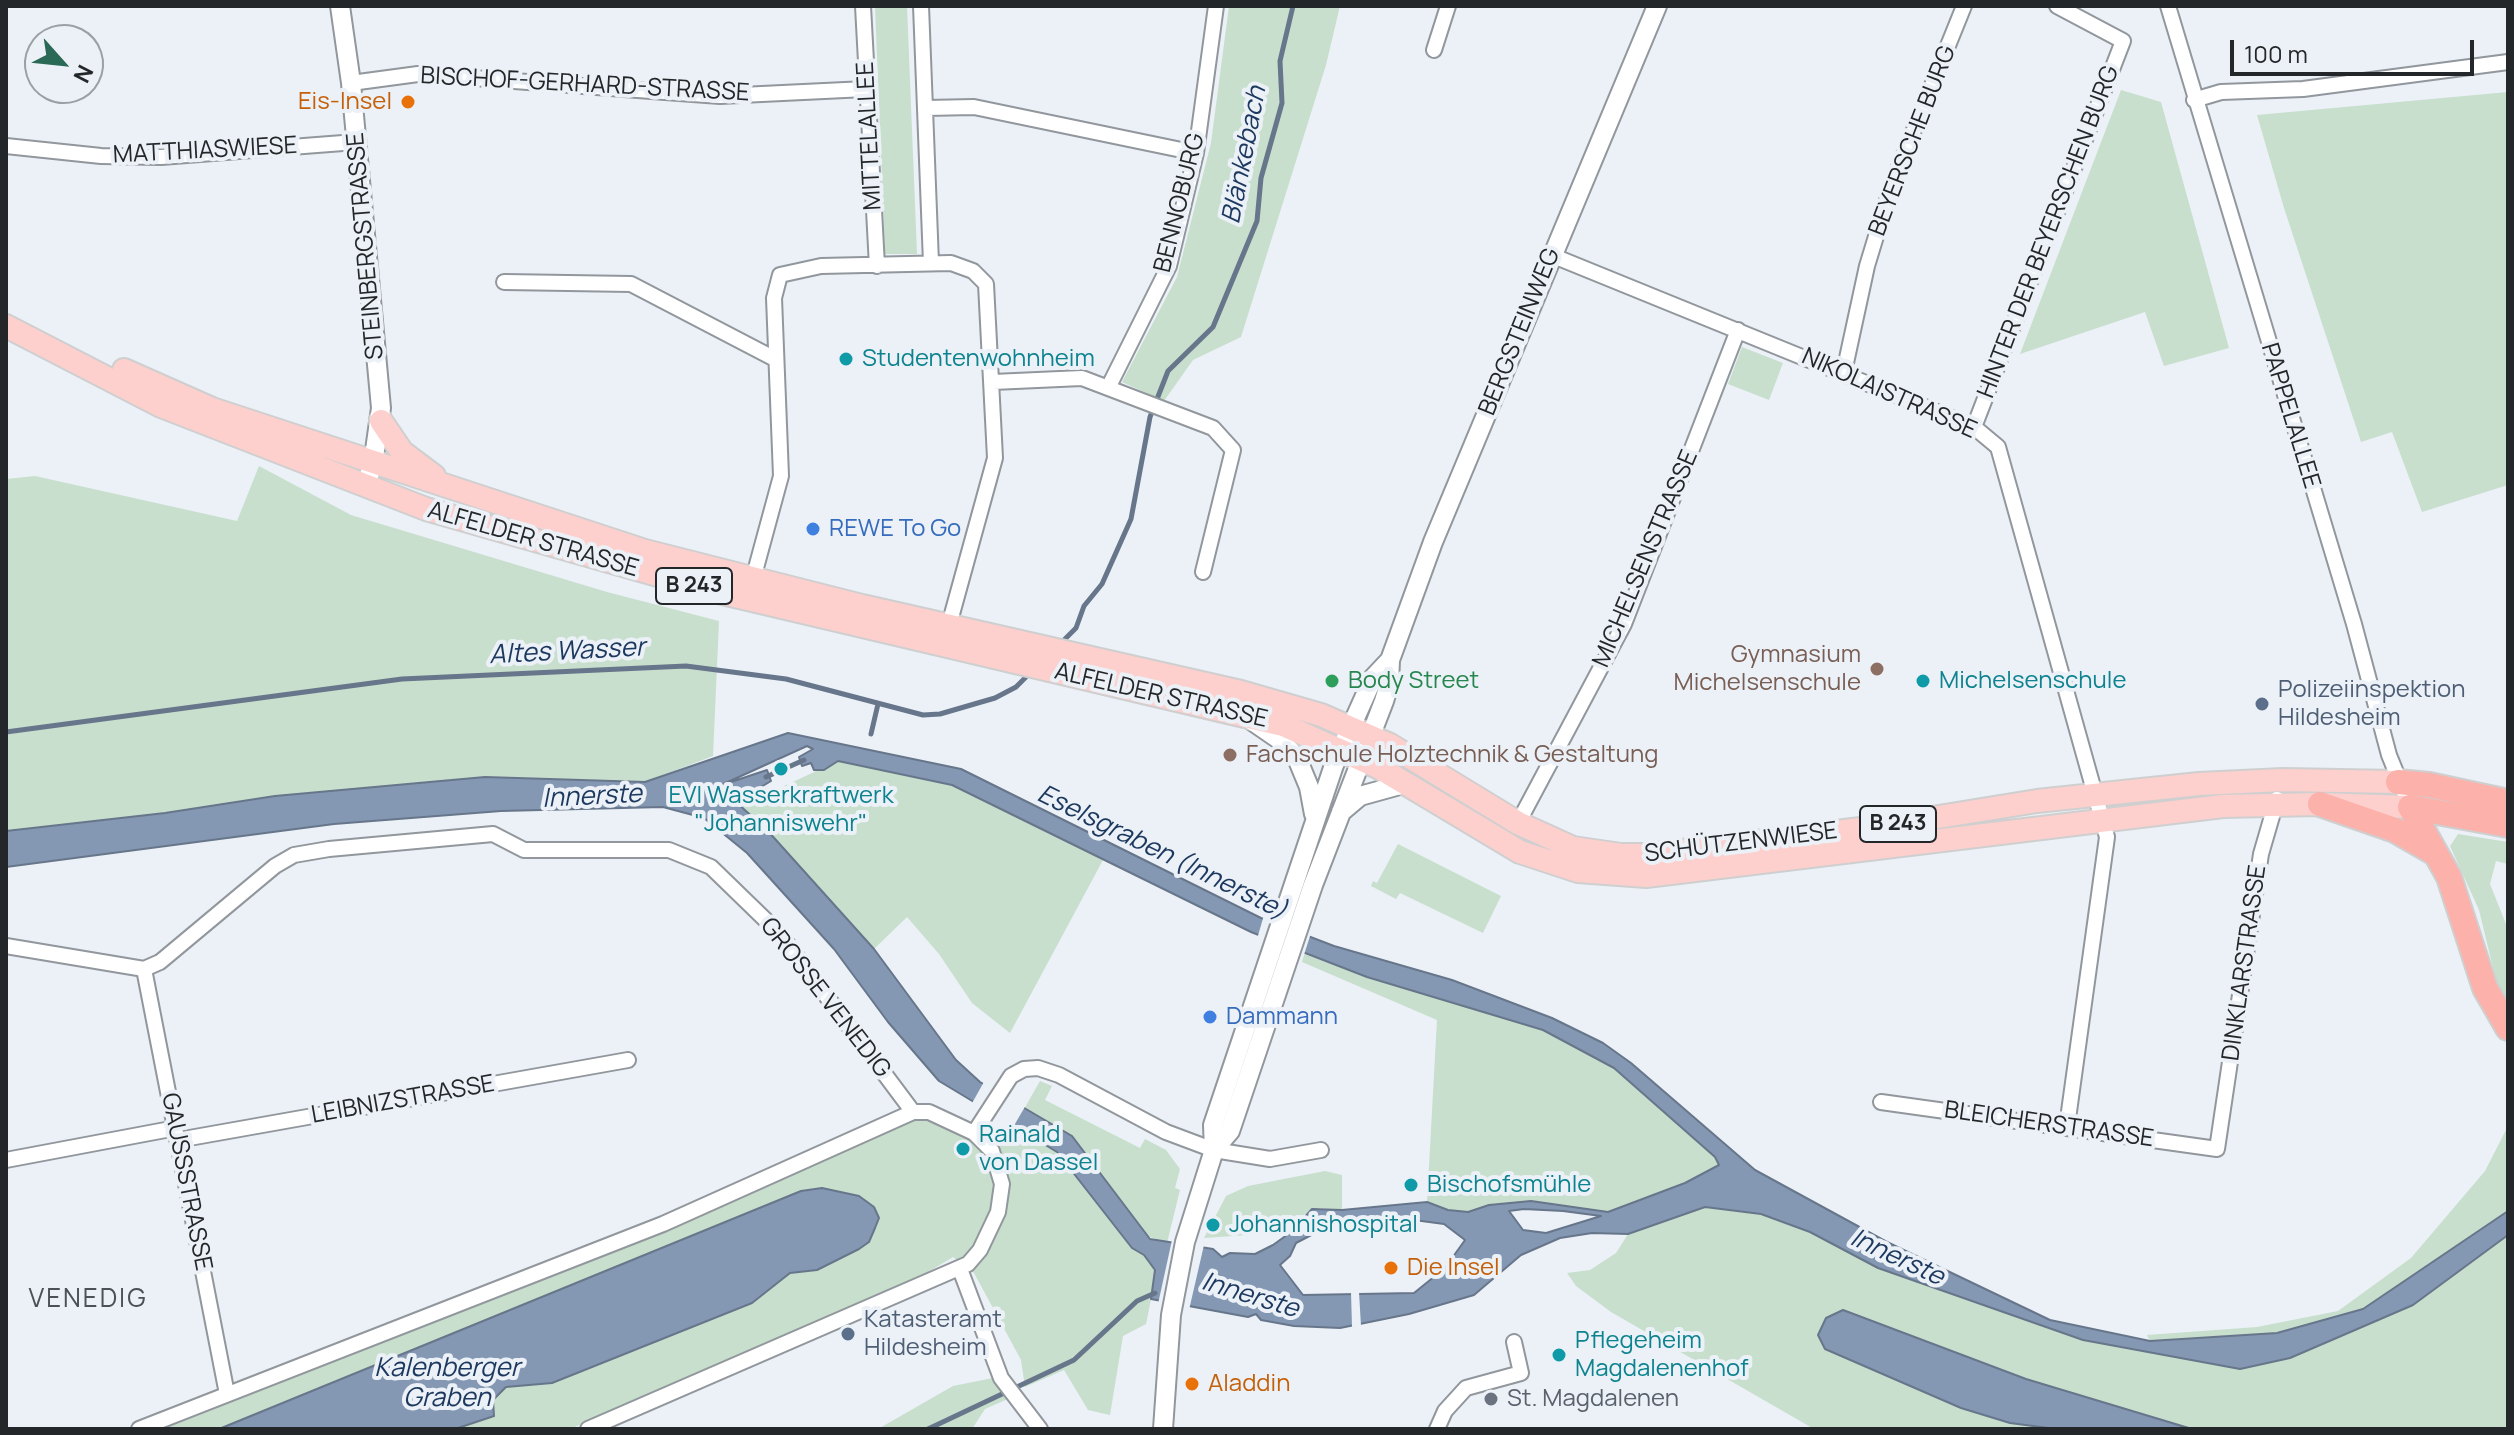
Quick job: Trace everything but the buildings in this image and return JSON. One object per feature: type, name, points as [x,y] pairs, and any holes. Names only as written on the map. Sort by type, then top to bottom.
[{"type":"highway","name":"B 243","points":[[2398,782],[2429,785],[2508,802]]},
{"type":"highway","points":[[2320,804],[2395,830],[2435,853]]},
{"type":"highway","name":"B 243","points":[[2410,807],[2508,825]]},
{"type":"highway","points":[[2410,807],[2457,896],[2489,998],[2508,1028]]},
{"type":"main road","name":"ALFELDER STRASSE","points":[[6,309],[168,392],[369,474],[426,509],[714,591],[1047,658],[1241,692],[1361,731]]},
{"type":"main road","name":"ALFELDER STRASSE","points":[[6,326],[161,406],[369,474],[463,493],[645,551],[949,625],[1047,658],[1292,728],[1351,754]]},
{"type":"main road","name":"B 243","points":[[381,421],[410,460],[463,493]]},
{"type":"main road","name":"SCHÜTZENWIESE","points":[[1361,731],[1518,823],[1573,848],[1634,856],[1877,827],[2097,794],[2283,780],[2398,782]]},
{"type":"main road","name":"SCHÜTZENWIESE","points":[[1351,754],[1407,783],[1520,852],[1578,871],[1621,876],[1659,875],[2223,806],[2320,804],[2410,807]]},
{"type":"street","name":"STEINBERGSTRASSE","points":[[340,6],[351,83],[381,421],[369,474]]},
{"type":"street","name":"MITTELALLEE","points":[[863,6],[877,266]]},
{"type":"street","points":[[921,6],[931,263]]},
{"type":"street","name":"BENNOBURG","points":[[1108,388],[1169,266],[1196,153],[1216,6]]},
{"type":"street","points":[[1434,50],[1448,6]]},
{"type":"street","name":"BERGSTEINWEG","points":[[1351,754],[1361,731],[1373,678],[1390,660],[1433,542],[1657,6]]},
{"type":"street","name":"BEYERSCHE BURG","points":[[1844,372],[1867,266],[1891,187],[1964,6]]},
{"type":"street","name":"HINTER DER BEYERSCHEN BURG","points":[[1974,427],[2123,41],[2057,6]]},
{"type":"street","name":"PAPPELALLEE","points":[[2168,6],[2354,624],[2398,782],[2410,807]]},
{"type":"street","points":[[2194,100],[2221,92],[2303,89],[2508,62]]},
{"type":"street","name":"BISCHOF-GERHARD-STRASSE","points":[[351,83],[418,74],[720,96],[866,89]]},
{"type":"street","points":[[926,108],[974,107],[1196,153]]},
{"type":"street","name":"MATTHIASWIESE","points":[[6,146],[101,156],[161,157],[356,142]]},
{"type":"street","name":"NIKOLAISTRASSE","points":[[1551,255],[1974,427],[1998,447],[2097,794],[2108,850],[2067,1126]]},
{"type":"street","points":[[753,579],[781,476],[774,298],[780,275],[821,266],[951,263],[973,271],[986,284],[995,458],[949,625]]},
{"type":"street","points":[[504,282],[631,284],[775,359]]},
{"type":"street","name":"MICHELSENSTRASSE","points":[[1518,823],[1624,624],[1738,330]]},
{"type":"street","points":[[993,382],[1082,378],[1163,412],[1213,428],[1233,450],[1203,572]]},
{"type":"street","points":[[1243,714],[1280,740],[1297,758],[1309,787],[1315,817]]},
{"type":"street","points":[[1163,1429],[1173,1307],[1185,1242],[1214,1150],[1213,1125],[1279,955],[1305,910],[1339,814],[1351,754]]},
{"type":"street","points":[[1279,955],[1286,904],[1315,817],[1351,754]]},
{"type":"street","name":"DINKLARSTRASSE","points":[[2217,1149],[2261,854],[2283,780]]},
{"type":"street","points":[[1339,814],[1360,796],[1407,783]]},
{"type":"street","name":"GROSSE VENEDIG","points":[[144,969],[160,962],[275,866],[303,853],[493,834],[524,850],[669,850],[711,867],[780,934],[913,1112]]},
{"type":"street","points":[[6,946],[144,969]]},
{"type":"street","name":"GAUSSSTRASSE","points":[[144,969],[227,1394]]},
{"type":"street","name":"LEIBNIZSTRASSE","points":[[6,1160],[628,1060]]},
{"type":"street","points":[[978,1128],[1008,1080],[1024,1069],[1050,1071],[1166,1132],[1214,1150],[1270,1159],[1321,1150]]},
{"type":"street","name":"BLEICHERSTRASSE","points":[[1881,1102],[2217,1149]]},
{"type":"street","points":[[139,1429],[663,1224],[913,1112],[929,1112],[978,1128],[998,1161],[1001,1197],[980,1250],[960,1269],[588,1429]]},
{"type":"street","points":[[960,1269],[1001,1378],[1040,1429]]},
{"type":"street","points":[[1437,1429],[1445,1411],[1466,1388],[1521,1373],[1514,1342]]},
{"type":"green space","points":[[875,6],[907,6],[917,254],[885,254]]},
{"type":"green space","points":[[1229,6],[1340,6],[1326,65],[1241,337],[1193,360],[1164,401],[1122,382],[1177,277],[1211,143]]},
{"type":"green space","points":[[2121,90],[2161,102],[2229,348],[2164,366],[2145,312],[2020,354]]},
{"type":"green space","points":[[2508,92],[2508,485],[2422,512],[2392,432],[2361,442],[2284,208],[2257,115]]},
{"type":"green space","points":[[1742,347],[1783,363],[1769,400],[1728,384]]},
{"type":"green space","points":[[259,466],[351,515],[607,592],[719,621],[713,756],[645,782],[485,777],[275,796],[165,813],[6,831],[6,479],[35,476],[237,521]]},
{"type":"green space","points":[[838,761],[952,785],[1103,860],[1010,1033],[972,1003],[939,954],[907,917],[874,949],[767,830],[736,801],[765,787],[771,792]]},
{"type":"green space","points":[[2458,834],[2508,842],[2508,864],[2496,861],[2490,884],[2508,929],[2508,1007],[2496,980],[2479,910],[2450,846]]},
{"type":"green space","points":[[1398,844],[1501,896],[1483,933],[1400,893],[1396,899],[1371,886],[1373,881],[1377,883]]},
{"type":"green space","points":[[1304,954],[1367,977],[1543,1030],[1614,1068],[1715,1157],[1720,1165],[1685,1183],[1608,1212],[1531,1201],[1489,1205],[1469,1212],[1448,1210],[1427,1202],[1437,1020],[1302,962]]},
{"type":"green space","points":[[1040,1081],[1052,1086],[1045,1100],[1140,1148],[1145,1139],[1166,1150],[1180,1169],[1175,1188],[1180,1190],[1167,1243],[1145,1235],[1137,1221],[1132,1248],[1144,1255],[1155,1270],[1155,1279],[1146,1324],[1123,1336],[1110,1415],[1088,1410],[1064,1370],[1025,1387],[1021,1360],[974,1273],[953,1257],[910,1283],[570,1429],[150,1429],[913,1114],[931,1117],[972,1137],[1016,1123]]},
{"type":"green space","points":[[2508,1126],[2508,1211],[2363,1309],[2277,1333],[2150,1341],[2147,1335],[2257,1327],[2338,1311],[2411,1258],[2485,1171]]},
{"type":"green space","points":[[1325,1171],[1342,1175],[1342,1210],[1319,1208],[1305,1214],[1291,1232],[1204,1238],[1226,1196],[1248,1186]]},
{"type":"green space","points":[[1705,1207],[1761,1214],[1810,1232],[1878,1268],[2083,1340],[2240,1369],[2290,1358],[2413,1305],[2508,1235],[2508,1429],[1814,1429],[1611,1312],[1576,1286],[1567,1273],[1590,1270],[1616,1253],[1628,1234]]},
{"type":"green space","points":[[993,1378],[1010,1398],[985,1409],[972,1429],[878,1429],[953,1386]]},
{"type":"water","name":"Innerste","points":[[788,733],[961,769],[1261,918],[1334,946],[1452,980],[1552,1018],[1603,1043],[1631,1063],[1755,1170],[1887,1242],[2050,1320],[2150,1341],[2277,1333],[2363,1309],[2508,1211],[2508,1235],[2413,1305],[2290,1358],[2240,1369],[2083,1340],[1878,1268],[1810,1232],[1761,1214],[1705,1207],[1628,1234],[1592,1233],[1560,1238],[1521,1255],[1474,1295],[1409,1314],[1340,1328],[1294,1326],[1261,1320],[1256,1314],[1248,1317],[1151,1299],[1155,1270],[1144,1255],[1132,1248],[1057,1152],[939,1081],[888,1022],[834,949],[747,853],[704,818],[663,807],[501,811],[334,824],[6,867],[6,831],[165,813],[275,796],[485,777],[645,782]],"holes":[[[807,746],[813,749],[799,757],[802,766],[811,763],[814,770],[824,770],[838,761],[952,785],[1251,932],[1367,977],[1543,1030],[1614,1068],[1715,1157],[1719,1165],[1685,1183],[1608,1212],[1531,1201],[1489,1205],[1468,1212],[1448,1210],[1427,1202],[1342,1210],[1312,1209],[1291,1232],[1273,1245],[1255,1254],[1230,1253],[1222,1257],[1213,1249],[1150,1239],[1072,1136],[980,1082],[956,1060],[874,949],[767,830],[736,802],[771,781],[767,770],[719,786]],[[1509,1211],[1563,1211],[1601,1216],[1546,1233],[1523,1230]],[[1399,1218],[1444,1224],[1465,1240],[1445,1268],[1414,1293],[1303,1295],[1280,1265],[1290,1256],[1296,1243],[1319,1231],[1346,1223]]]},
{"type":"water","name":"Kalenberger Graben","points":[[822,1188],[859,1196],[874,1207],[879,1218],[869,1242],[817,1270],[790,1273],[752,1303],[552,1383],[506,1387],[493,1400],[494,1416],[455,1429],[219,1429],[801,1191]]},
{"type":"water","points":[[1843,1310],[2026,1379],[2192,1429],[2056,1429],[2010,1423],[1961,1408],[1825,1349],[1818,1335],[1826,1318]]},
{"type":"pier","points":[[1264,915],[1311,933],[1303,958],[1257,939]]},
{"type":"pier","points":[[985,1080],[1026,1105],[1012,1129],[971,1105]]},
{"type":"pier","points":[[1172,1240],[1204,1245],[1189,1310],[1158,1304]]},
{"type":"pier","points":[[1351,1292],[1359,1292],[1361,1326],[1352,1327]]},
{"type":"waterway","name":"Blänkebach","points":[[1061,643],[1076,628],[1084,606],[1102,584],[1131,519],[1150,417],[1168,371],[1213,327],[1257,221],[1261,178],[1282,103],[1280,61],[1293,6]]},
{"type":"waterway","name":"Altes Wasser","points":[[6,732],[402,679],[686,666],[786,679],[923,715],[940,714],[995,698],[1016,687],[1031,672]]},
{"type":"waterway","points":[[871,734],[878,704]]},
{"type":"waterway","name":"Eselsgraben (Innerste)","points":[[766,777],[804,760]]},
{"type":"waterway","points":[[928,1429],[1074,1360],[1137,1301],[1155,1293]]},
{"type":"place","name":"Eis-Insel","points":[[408,102]]},
{"type":"place","name":"Studentenwohnheim","points":[[846,359]]},
{"type":"place","name":"REWE To Go","points":[[813,529]]},
{"type":"place","name":"Gymnasium Michelsenschule","points":[[1877,669]]},
{"type":"place","name":"Body Street","points":[[1332,681]]},
{"type":"place","name":"Michelsenschule","points":[[1923,681]]},
{"type":"place","name":"Polizeiinspektion Hildesheim","points":[[2262,704]]},
{"type":"place","name":"Fachschule Holztechnik & Gestaltung","points":[[1230,755]]},
{"type":"place","name":"EVI Wasserkraftwerk \"Johanniswehr\"","points":[[781,769]]},
{"type":"place","name":"Dammann","points":[[1210,1017]]},
{"type":"place","name":"Rainald von Dassel","points":[[963,1149]]},
{"type":"place","name":"Bischofsmühle","points":[[1411,1185]]},
{"type":"place","name":"Johannishospital","points":[[1213,1225]]},
{"type":"place","name":"Die Insel","points":[[1391,1268]]},
{"type":"place","name":"Katasteramt Hildesheim","points":[[848,1334]]},
{"type":"place","name":"Pflegeheim Magdalenenhof","points":[[1559,1355]]},
{"type":"place","name":"Aladdin","points":[[1192,1384]]},
{"type":"place","name":"St. Magdalenen","points":[[1491,1399]]},
{"type":"district","name":"VENEDIG","points":[[88,1300]]}]
